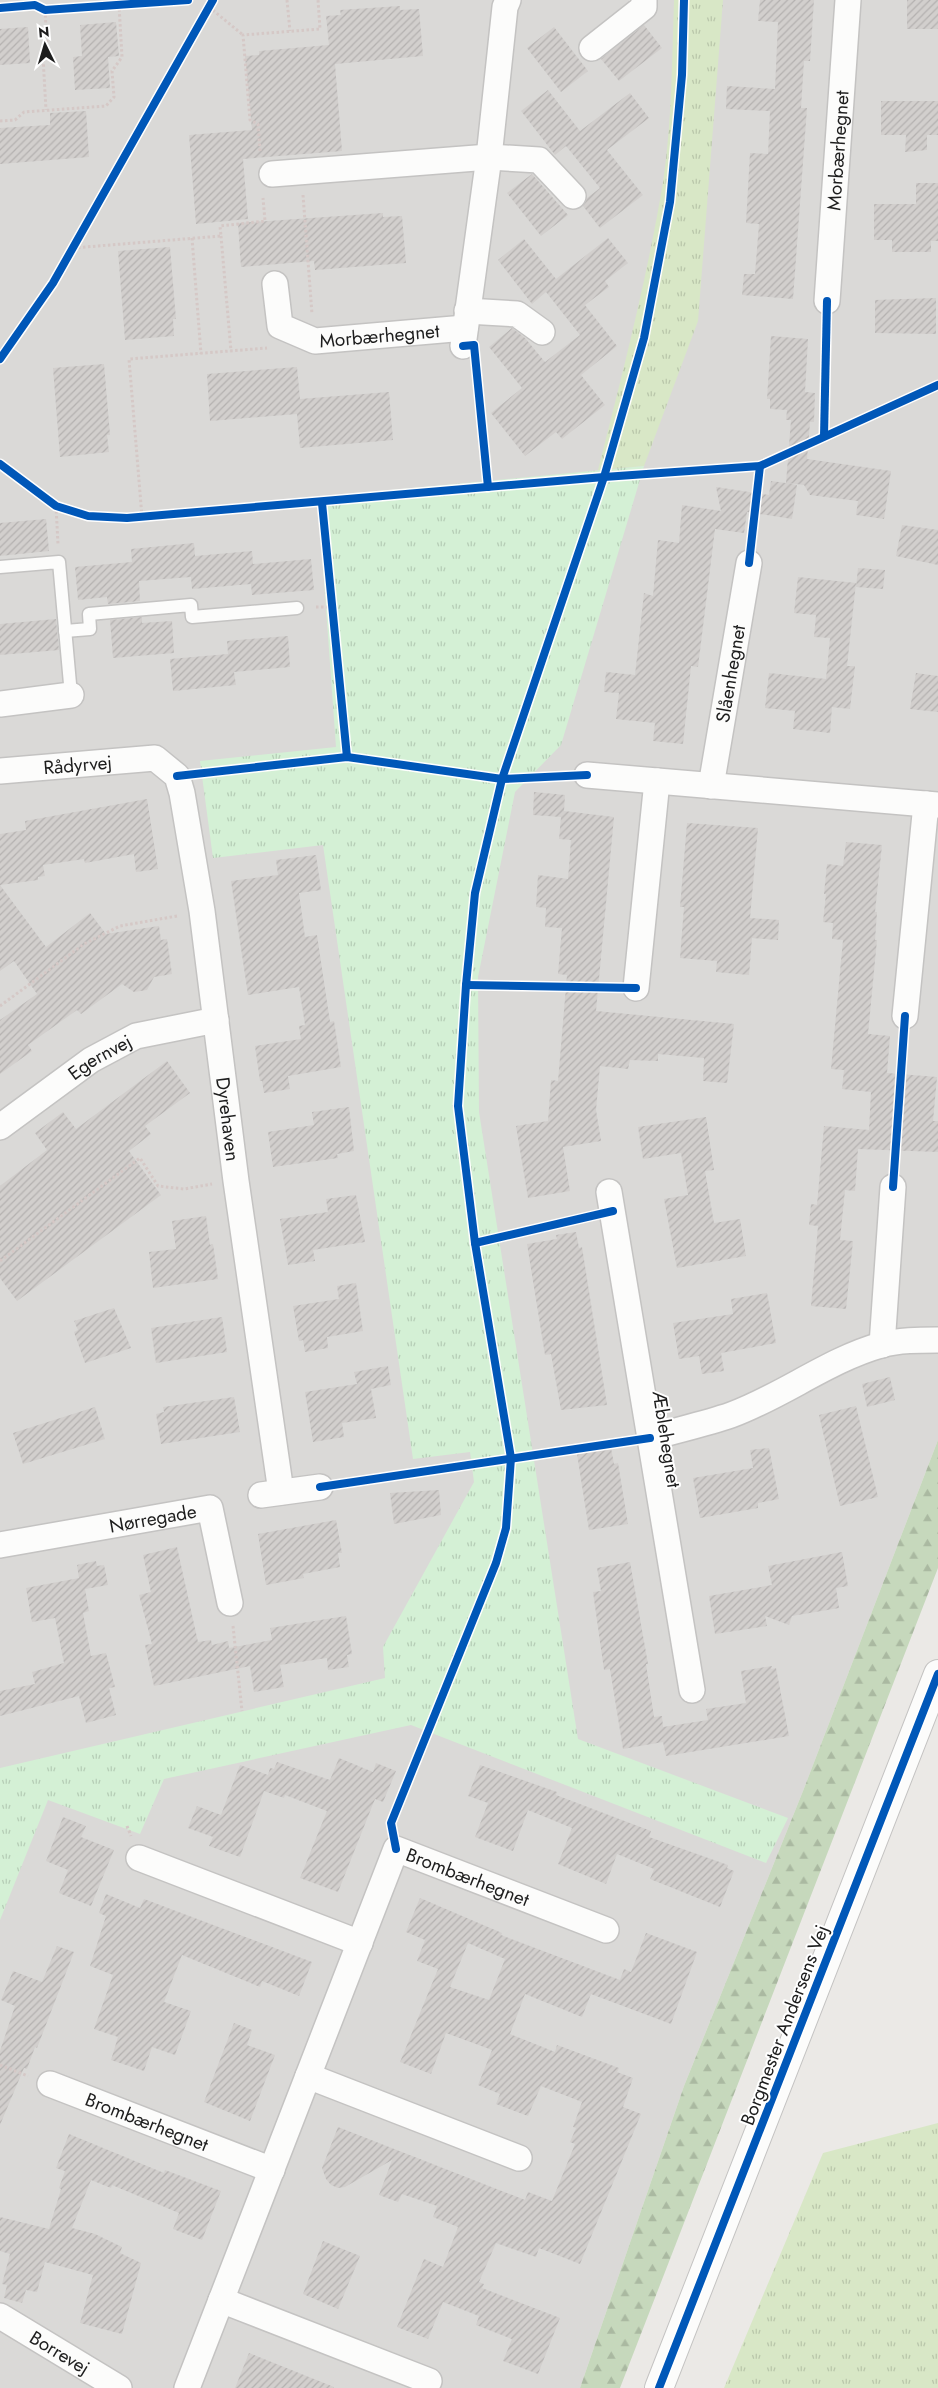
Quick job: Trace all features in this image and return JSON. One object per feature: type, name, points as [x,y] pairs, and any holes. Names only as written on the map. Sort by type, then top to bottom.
[{"type":"street","points":[[465,328],[489,156],[505,7],[508,0]]},
{"type":"street","points":[[592,48],[644,7],[644,0]]},
{"type":"street","name":"Morbærhegnet","points":[[827,301],[848,0]]},
{"type":"street","points":[[267,173],[301,172],[489,156],[539,160],[574,196]]},
{"type":"street","name":"Morbærhegnet","points":[[275,284],[280,326],[315,341],[465,328],[517,314],[542,332]]},
{"type":"street","name":"Slåenhegnet","points":[[711,786],[749,563]]},
{"type":"street","points":[[0,704],[70,695]]},
{"type":"street","name":"Rådyrvej","points":[[0,772],[155,758]]},
{"type":"street","name":"Dyrehaven","points":[[155,758],[177,776],[182,793],[202,911],[236,1181],[271,1493],[320,1487]]},
{"type":"street","points":[[587,775],[932,804],[905,1016]]},
{"type":"street","points":[[636,988],[657,781]]},
{"type":"street","name":"Egernvej","points":[[0,1127],[91,1060],[136,1036],[216,1020]]},
{"type":"street","points":[[882,1345],[893,1187]]},
{"type":"street","name":"Æblehegnet","points":[[610,1192],[692,1690]]},
{"type":"street","name":"Æblehegnet","points":[[650,1438],[732,1415],[780,1393],[851,1356],[882,1345],[913,1340],[938,1340]]},
{"type":"street","name":"Nørregade","points":[[0,1545],[210,1508],[230,1603]]},
{"type":"street","name":"Borgmester Andersens Vej","points":[[659,2388],[938,1674]]},
{"type":"street","name":"Brombærhegnet","points":[[187,2388],[396,1849],[606,1930]]},
{"type":"street","points":[[139,1858],[360,1943]]},
{"type":"street","points":[[308,2076],[519,2158]]},
{"type":"street","name":"Brombærhegnet","points":[[50,2084],[272,2170]]},
{"type":"street","points":[[221,2300],[429,2380]]},
{"type":"street","name":"Borrevej","points":[[0,2316],[119,2388]]},
{"type":"lane","points":[[0,568],[59,562],[70,695]]},
{"type":"lane","points":[[65,632],[90,629],[88,614],[191,605],[192,617],[297,608]]},
{"type":"path","points":[[287,0],[290,31]]},
{"type":"path","points":[[243,35],[320,29],[318,0]]},
{"type":"path","points":[[110,6],[132,2],[141,4]]},
{"type":"path","points":[[204,15],[211,3],[243,35],[250,120],[258,124],[267,173],[264,221],[220,226],[231,351]]},
{"type":"path","points":[[35,5],[45,10],[54,9]]},
{"type":"path","points":[[0,122],[15,120],[24,112],[106,106],[114,97],[112,71],[122,57],[119,5]]},
{"type":"path","points":[[45,10],[46,45],[43,57],[46,110]]},
{"type":"path","points":[[301,172],[315,341]]},
{"type":"path","points":[[71,252],[221,236]]},
{"type":"path","points":[[192,238],[201,354]]},
{"type":"path","points":[[71,252],[78,240]]},
{"type":"path","points":[[151,516],[138,517],[129,360],[269,348]]},
{"type":"path","points":[[49,500],[60,507],[59,562]]},
{"type":"path","points":[[332,597],[334,616]]},
{"type":"path","points":[[0,1006],[84,944],[120,926],[202,911]]},
{"type":"path","points":[[0,1261],[140,1158],[158,1186],[184,1189],[236,1181]]},
{"type":"path","points":[[230,1603],[242,1711]]},
{"type":"shaded area","points":[[0,0],[938,0],[938,1440],[803,1791],[684,2086],[580,2388],[0,2388]]},
{"type":"green space","points":[[674,0],[723,0],[698,321],[644,466],[598,470],[642,291],[663,182],[670,114]]},
{"type":"green space","points":[[644,466],[561,745],[515,792],[478,977],[479,1112],[578,1739],[788,1818],[766,1863],[411,1725],[164,1779],[140,1834],[48,1800],[0,1920],[0,1768],[385,1678],[383,1647],[474,1482],[470,1452],[413,1459],[323,845],[213,858],[200,761],[336,747],[318,497]]},
{"type":"green space","points":[[938,1440],[938,1568],[620,2388],[580,2388],[684,2086],[803,1791]]},
{"type":"green space","points":[[938,2123],[938,2388],[724,2388],[823,2153]]},
{"type":"building","points":[[760,0],[814,0],[810,61],[804,61],[801,108],[807,108],[793,299],[742,295],[744,274],[755,274],[759,224],[746,223],[750,153],[768,154],[770,111],[726,109],[727,86],[775,89],[778,22],[758,21]]},
{"type":"building","points":[[907,0],[938,0],[938,29],[907,29]]},
{"type":"building","points":[[400,6],[400,10],[419,9],[423,56],[335,64],[342,151],[243,159],[248,219],[196,224],[189,135],[252,130],[245,56],[259,55],[259,51],[329,45],[326,16],[341,15],[340,10]]},
{"type":"building","points":[[116,22],[119,56],[108,57],[110,88],[75,90],[73,57],[82,56],[80,25]]},
{"type":"building","points":[[644,25],[662,48],[619,81],[601,59]]},
{"type":"building","points":[[28,27],[30,63],[0,65],[0,29]]},
{"type":"building","points":[[554,27],[588,71],[561,92],[527,48]]},
{"type":"building","points":[[548,90],[580,131],[630,93],[649,118],[607,150],[643,195],[600,228],[583,206],[587,198],[600,188],[566,146],[555,155],[521,111]]},
{"type":"building","points":[[881,101],[938,101],[938,135],[927,135],[927,150],[905,152],[906,135],[881,135]]},
{"type":"building","points":[[86,111],[89,157],[0,164],[0,128],[50,125],[50,113]]},
{"type":"building","points":[[532,174],[568,215],[541,236],[507,193]]},
{"type":"building","points":[[916,183],[938,183],[938,241],[931,241],[931,252],[892,252],[892,240],[874,240],[874,204],[916,204]]},
{"type":"building","points":[[383,213],[383,217],[402,216],[406,263],[315,270],[314,261],[241,267],[238,223]]},
{"type":"building","points":[[608,238],[628,263],[605,281],[609,287],[585,305],[617,346],[581,375],[605,405],[562,439],[556,432],[525,456],[491,413],[522,388],[489,347],[512,328],[525,338],[545,362],[580,335],[546,292],[532,304],[498,260],[524,239],[556,279]]},
{"type":"building","points":[[170,247],[176,319],[173,319],[174,336],[125,340],[118,251]]},
{"type":"building","points":[[936,298],[936,334],[875,333],[875,300]]},
{"type":"building","points":[[771,336],[808,339],[805,392],[815,393],[814,422],[810,422],[807,459],[891,471],[884,519],[856,515],[858,501],[810,495],[804,485],[787,483],[797,485],[792,519],[747,512],[744,533],[715,529],[698,667],[691,666],[683,744],[653,741],[655,723],[616,719],[619,693],[604,692],[606,672],[635,675],[644,593],[653,596],[658,540],[679,543],[682,505],[721,511],[716,487],[769,495],[771,481],[786,483],[791,420],[786,420],[787,410],[770,409],[770,399],[767,399]]},
{"type":"building","points":[[104,364],[110,435],[107,435],[109,452],[60,457],[53,368]]},
{"type":"building","points":[[297,367],[300,399],[389,392],[393,440],[300,448],[297,414],[210,421],[207,374]]},
{"type":"building","points":[[46,519],[49,551],[0,556],[0,523]]},
{"type":"building","points":[[902,525],[938,530],[938,565],[896,556]]},
{"type":"building","points":[[194,543],[195,556],[252,551],[253,564],[311,559],[314,590],[252,595],[251,584],[192,589],[191,577],[139,581],[140,601],[108,604],[107,597],[78,600],[75,567],[132,562],[131,549]]},
{"type":"building","points":[[858,568],[885,570],[883,589],[856,587]]},
{"type":"building","points":[[798,577],[856,583],[847,666],[855,666],[850,709],[832,707],[830,733],[793,729],[795,711],[765,708],[769,673],[826,679],[830,638],[814,637],[816,615],[794,613]]},
{"type":"building","points":[[142,617],[142,623],[172,621],[174,653],[113,658],[110,620]]},
{"type":"building","points":[[56,619],[59,650],[0,655],[0,624]]},
{"type":"building","points":[[288,636],[290,667],[234,672],[236,685],[173,691],[170,659],[228,654],[227,641]]},
{"type":"building","points":[[916,673],[938,676],[938,712],[910,709]]},
{"type":"building","points":[[534,792],[565,795],[564,811],[614,817],[596,1011],[734,1024],[727,1083],[703,1081],[704,1058],[658,1054],[658,1061],[630,1060],[628,1069],[600,1066],[596,1110],[601,1141],[563,1147],[570,1191],[528,1198],[516,1126],[548,1121],[551,1080],[558,1081],[567,975],[558,974],[562,928],[545,927],[546,908],[536,907],[538,875],[568,879],[571,840],[559,839],[561,817],[533,815]]},
{"type":"building","points":[[147,799],[158,869],[136,872],[134,854],[85,863],[84,859],[43,865],[45,876],[38,877],[38,880],[0,885],[0,834],[26,830],[25,821]]},
{"type":"building","points":[[687,823],[758,828],[750,918],[779,920],[778,940],[752,938],[749,975],[716,972],[717,961],[680,958],[684,907],[680,907]]},
{"type":"building","points":[[846,842],[882,845],[875,912],[877,912],[875,940],[877,940],[868,1034],[890,1036],[887,1073],[937,1077],[933,1121],[938,1121],[938,1152],[858,1149],[855,1191],[845,1190],[840,1240],[853,1241],[846,1309],[811,1306],[818,1226],[809,1225],[811,1204],[817,1205],[824,1126],[869,1130],[871,1092],[842,1089],[844,1070],[831,1069],[843,940],[832,939],[833,923],[823,922],[826,894],[824,894],[827,864],[843,866]]},
{"type":"building","points":[[316,855],[321,890],[299,893],[305,937],[317,935],[330,1022],[334,1021],[341,1067],[288,1076],[290,1089],[264,1093],[262,1081],[260,1081],[255,1046],[301,1039],[299,1026],[305,1025],[299,987],[248,995],[231,881],[278,875],[276,860]]},
{"type":"building","points":[[0,885],[46,947],[90,913],[106,934],[159,926],[161,940],[167,939],[172,974],[154,977],[147,990],[134,992],[122,984],[81,1014],[77,1010],[28,1045],[32,1051],[0,1074],[0,1020],[37,994],[14,961],[0,971]]},
{"type":"building","points":[[167,1061],[190,1093],[145,1126],[151,1134],[129,1151],[161,1195],[17,1301],[0,1278],[0,1186],[47,1150],[35,1133],[63,1112],[76,1129]]},
{"type":"building","points":[[349,1107],[354,1151],[337,1154],[338,1158],[273,1167],[268,1132],[314,1125],[312,1112]]},
{"type":"building","points":[[706,1117],[714,1170],[705,1171],[714,1223],[740,1219],[746,1256],[677,1268],[664,1199],[688,1195],[681,1153],[643,1159],[638,1127]]},
{"type":"building","points":[[356,1195],[365,1242],[313,1250],[315,1261],[288,1265],[280,1219],[328,1212],[326,1199]]},
{"type":"building","points":[[206,1216],[210,1245],[213,1244],[218,1279],[153,1288],[149,1252],[176,1249],[172,1221]]},
{"type":"building","points":[[576,1232],[579,1248],[582,1247],[607,1405],[561,1410],[551,1354],[545,1355],[527,1244],[557,1239],[556,1235]]},
{"type":"building","points":[[356,1283],[363,1331],[327,1337],[328,1348],[305,1352],[303,1340],[299,1341],[293,1306],[339,1299],[337,1286]]},
{"type":"building","points":[[767,1293],[776,1343],[721,1353],[724,1371],[702,1374],[699,1356],[679,1359],[673,1323],[733,1314],[731,1299]]},
{"type":"building","points":[[114,1308],[131,1348],[85,1363],[74,1332],[78,1330],[74,1321]]},
{"type":"building","points":[[222,1317],[227,1352],[156,1363],[151,1328]]},
{"type":"building","points":[[388,1366],[391,1385],[371,1389],[376,1418],[342,1423],[344,1437],[313,1442],[305,1392],[357,1384],[354,1372]]},
{"type":"building","points":[[890,1377],[895,1400],[867,1407],[862,1384]]},
{"type":"building","points":[[234,1397],[240,1432],[161,1444],[156,1414],[164,1412],[163,1407]]},
{"type":"building","points":[[856,1406],[878,1497],[840,1506],[819,1415]]},
{"type":"building","points":[[95,1407],[105,1439],[23,1464],[13,1433]]},
{"type":"building","points":[[611,1448],[614,1464],[618,1463],[628,1524],[589,1530],[577,1454]]},
{"type":"building","points":[[769,1448],[779,1499],[758,1503],[758,1508],[700,1518],[693,1478],[753,1468],[750,1450]]},
{"type":"building","points":[[439,1490],[441,1515],[394,1524],[390,1493]]},
{"type":"building","points":[[336,1520],[342,1553],[338,1553],[340,1567],[303,1574],[304,1578],[266,1585],[258,1534]]},
{"type":"building","points":[[177,1547],[198,1642],[211,1640],[212,1645],[228,1641],[229,1648],[272,1640],[270,1628],[346,1616],[352,1654],[347,1655],[349,1667],[328,1670],[327,1658],[280,1665],[284,1687],[254,1692],[250,1666],[154,1686],[145,1645],[152,1644],[139,1595],[151,1592],[143,1555]]},
{"type":"building","points":[[842,1552],[848,1586],[836,1588],[839,1608],[792,1616],[789,1625],[765,1616],[767,1626],[715,1634],[709,1596],[772,1585],[768,1566]]},
{"type":"building","points":[[96,1561],[97,1566],[104,1565],[108,1585],[85,1589],[89,1611],[83,1613],[91,1656],[106,1653],[115,1687],[109,1688],[116,1715],[86,1723],[79,1696],[0,1716],[0,1691],[35,1684],[32,1672],[64,1663],[55,1618],[32,1622],[26,1588],[79,1578],[77,1565]]},
{"type":"building","points":[[630,1562],[648,1664],[646,1664],[654,1717],[662,1716],[663,1727],[708,1720],[706,1709],[746,1703],[741,1671],[772,1666],[771,1669],[776,1668],[789,1736],[666,1756],[663,1742],[623,1749],[610,1669],[604,1670],[593,1592],[601,1591],[597,1568]]},
{"type":"building","points":[[339,1758],[373,1772],[376,1763],[396,1771],[383,1802],[375,1799],[338,1892],[300,1878],[327,1811],[285,1795],[284,1798],[264,1791],[240,1857],[209,1846],[213,1837],[188,1828],[197,1806],[221,1815],[240,1765],[268,1775],[270,1768],[274,1769],[277,1762],[330,1780]]},
{"type":"building","points":[[480,1765],[557,1792],[556,1795],[651,1831],[649,1837],[728,1865],[727,1868],[734,1871],[720,1907],[650,1879],[654,1869],[617,1854],[606,1884],[558,1864],[572,1828],[528,1810],[513,1851],[475,1837],[488,1803],[468,1796]]},
{"type":"building","points":[[63,1817],[86,1826],[81,1837],[114,1850],[91,1906],[59,1893],[68,1870],[46,1861]]},
{"type":"building","points":[[106,1894],[140,1908],[144,1899],[312,1962],[299,1996],[262,1981],[260,1987],[182,1955],[164,2002],[191,2011],[175,2055],[152,2047],[144,2071],[111,2060],[118,2037],[94,2029],[113,1975],[90,1966],[106,1916],[99,1913]]},
{"type":"building","points":[[420,1898],[502,1933],[501,1935],[620,1980],[624,1969],[631,1972],[646,1933],[697,1952],[671,2024],[591,1994],[582,2017],[525,1994],[510,2034],[555,2052],[557,2045],[619,2068],[617,2072],[633,2078],[623,2107],[641,2114],[580,2264],[539,2248],[536,2257],[496,2243],[479,2282],[484,2284],[482,2288],[560,2318],[538,2374],[503,2361],[512,2339],[476,2325],[479,2316],[443,2302],[428,2339],[397,2327],[424,2259],[443,2267],[458,2227],[433,2217],[437,2206],[402,2194],[398,2202],[379,2195],[392,2160],[345,2187],[338,2188],[331,2185],[326,2179],[322,2168],[338,2127],[525,2200],[528,2192],[552,2201],[575,2144],[570,2142],[576,2128],[573,2127],[582,2102],[541,2086],[528,2116],[496,2104],[500,2094],[478,2085],[492,2050],[446,2033],[431,2074],[400,2062],[438,1969],[417,1961],[425,1940],[406,1932]],"holes":[[[468,1943],[505,1959],[489,2000],[450,1987]]]},
{"type":"building","points":[[57,1946],[74,1952],[37,2048],[35,2047],[27,2069],[24,2068],[0,2125],[0,2051],[15,2006],[1,2000],[13,1971],[42,1982]]},
{"type":"building","points":[[234,2023],[252,2030],[247,2045],[275,2055],[250,2121],[204,2102]]},
{"type":"building","points":[[69,2134],[164,2173],[165,2170],[221,2191],[202,2240],[173,2229],[179,2213],[112,2185],[111,2188],[91,2180],[72,2228],[95,2234],[122,2247],[120,2253],[141,2263],[122,2334],[80,2323],[93,2275],[45,2262],[37,2292],[26,2290],[22,2303],[4,2298],[7,2285],[2,2284],[10,2254],[0,2251],[0,2217],[49,2229],[65,2171],[56,2168]]},
{"type":"building","points":[[323,2241],[360,2256],[338,2309],[303,2294]]},
{"type":"building","points":[[249,2353],[334,2387],[334,2388],[235,2388]]},
{"type":"cycle path","points":[[0,8],[35,5],[45,10],[188,0]]},
{"type":"cycle path","points":[[0,359],[53,283],[213,0]]},
{"type":"cycle path","points":[[396,1849],[391,1823],[496,1563],[506,1528],[511,1458],[475,1243],[458,1106],[466,985],[475,893],[502,779],[604,477],[644,338],[670,202],[682,75],[684,0]]},
{"type":"cycle path","points":[[824,436],[827,301]]},
{"type":"cycle path","points":[[463,346],[474,345],[488,487]]},
{"type":"cycle path","points":[[0,464],[56,506],[88,516],[127,518],[604,477],[760,466],[938,385]]},
{"type":"cycle path","points":[[749,563],[760,466]]},
{"type":"cycle path","points":[[322,503],[347,757]]},
{"type":"cycle path","points":[[177,776],[347,757],[502,779],[587,775]]},
{"type":"cycle path","points":[[466,985],[636,988]]},
{"type":"cycle path","points":[[893,1187],[905,1016]]},
{"type":"cycle path","points":[[475,1243],[613,1211]]},
{"type":"cycle path","points":[[320,1487],[650,1438]]},
{"type":"cycle path","points":[[659,2388],[938,1674]]}]
